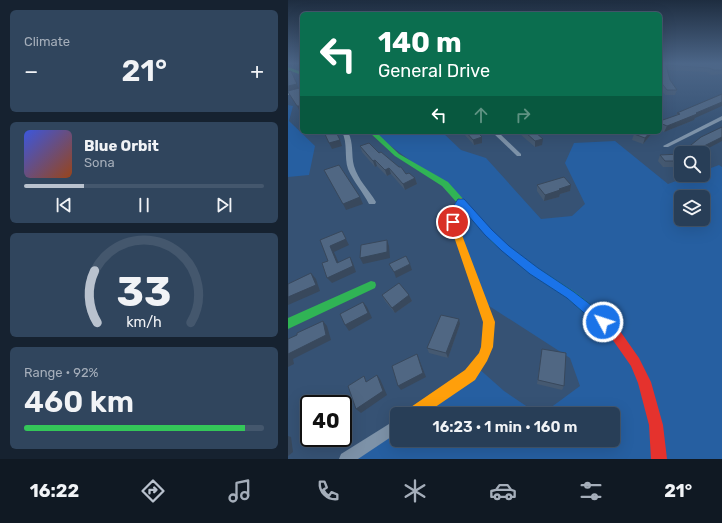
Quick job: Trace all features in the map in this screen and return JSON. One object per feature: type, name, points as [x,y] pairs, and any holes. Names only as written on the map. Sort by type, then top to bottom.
[{"type":"street","points":[[288,94],[300,91]]},
{"type":"street","points":[[666,146],[722,118]]},
{"type":"street","points":[[346,134],[349,140],[349,162],[357,180],[372,202]]},
{"type":"street","points":[[374,134],[397,155],[439,179],[461,201],[495,240],[534,271],[594,313],[614,332],[627,348],[644,382],[656,425],[659,459]]},
{"type":"street","points":[[497,134],[519,155]]},
{"type":"street","points":[[423,407],[470,375],[483,357],[487,347],[488,322],[453,222],[455,210],[461,201]]},
{"type":"street","points":[[288,324],[371,285]]},
{"type":"street","points":[[346,459],[390,430]]},
{"type":"shaded area","points":[[288,105],[293,106],[289,121],[300,132],[300,134],[303,134],[315,146],[309,175],[288,177]]},
{"type":"shaded area","points":[[375,134],[444,134],[461,150],[486,158],[541,219],[572,216],[585,204],[565,163],[574,143],[615,141],[668,184],[674,182],[710,182],[710,168],[719,165],[722,167],[722,459],[346,459],[390,430],[390,447],[620,447],[620,407],[552,407],[580,386],[570,358],[483,302],[453,222],[460,201],[451,191]]},
{"type":"shaded area","points":[[477,367],[504,391],[528,407],[423,407]]},
{"type":"building","points":[[663,84],[673,84],[677,90],[667,90]]},
{"type":"building","points":[[299,88],[300,106],[297,106],[288,91]]},
{"type":"building","points":[[722,94],[722,102],[667,126],[662,124],[662,120],[680,114],[677,113]]},
{"type":"building","points":[[722,127],[722,137],[704,146],[690,146],[701,137]]},
{"type":"building","points":[[325,134],[337,134],[340,140],[329,143]]},
{"type":"building","points":[[468,134],[479,134],[482,137],[473,140]]},
{"type":"building","points":[[527,134],[537,134],[543,139],[535,141]]},
{"type":"building","points":[[634,134],[648,134],[645,138]]},
{"type":"building","points":[[369,143],[379,153],[381,152],[401,167],[406,174],[409,173],[415,178],[403,184],[389,168],[385,170],[375,160],[373,161],[360,146]]},
{"type":"building","points":[[674,154],[674,161],[665,161],[660,155]]},
{"type":"building","points":[[339,165],[360,197],[343,204],[324,170]]},
{"type":"building","points":[[564,177],[571,185],[545,195],[537,185]]},
{"type":"building","points":[[342,231],[346,239],[330,246],[337,263],[350,257],[353,266],[327,278],[322,263],[328,261],[320,240]]},
{"type":"building","points":[[387,240],[387,252],[360,258],[361,245]]},
{"type":"building","points":[[406,256],[410,264],[394,272],[389,264]]},
{"type":"building","points":[[311,273],[316,285],[288,297],[288,284]]},
{"type":"building","points":[[399,283],[409,295],[392,308],[382,295]]},
{"type":"building","points":[[363,302],[368,313],[345,325],[340,314]]},
{"type":"building","points":[[441,315],[459,319],[446,353],[427,348]]},
{"type":"building","points":[[323,321],[326,335],[288,354],[288,339],[297,335],[297,333]]},
{"type":"building","points":[[542,349],[566,353],[564,386],[538,380]]},
{"type":"building","points":[[417,354],[423,373],[398,386],[392,366]]},
{"type":"building","points":[[377,375],[383,391],[356,409],[348,386],[364,376],[366,382]]},
{"type":"traffic: fast","points":[[374,134],[397,155],[445,184],[495,240],[534,271],[571,295],[590,311]]},
{"type":"traffic: fast","points":[[288,324],[371,285]]},
{"type":"traffic: slow","points":[[423,407],[470,375],[483,357],[487,347],[489,322],[453,222],[455,210],[461,201]]},
{"type":"traffic: jam","points":[[590,311],[614,332],[635,362],[644,382],[656,425],[659,459]]},
{"type":"route","points":[[453,222],[455,210],[461,201],[488,233],[505,249],[534,271],[570,295],[594,313],[603,322]]}]
